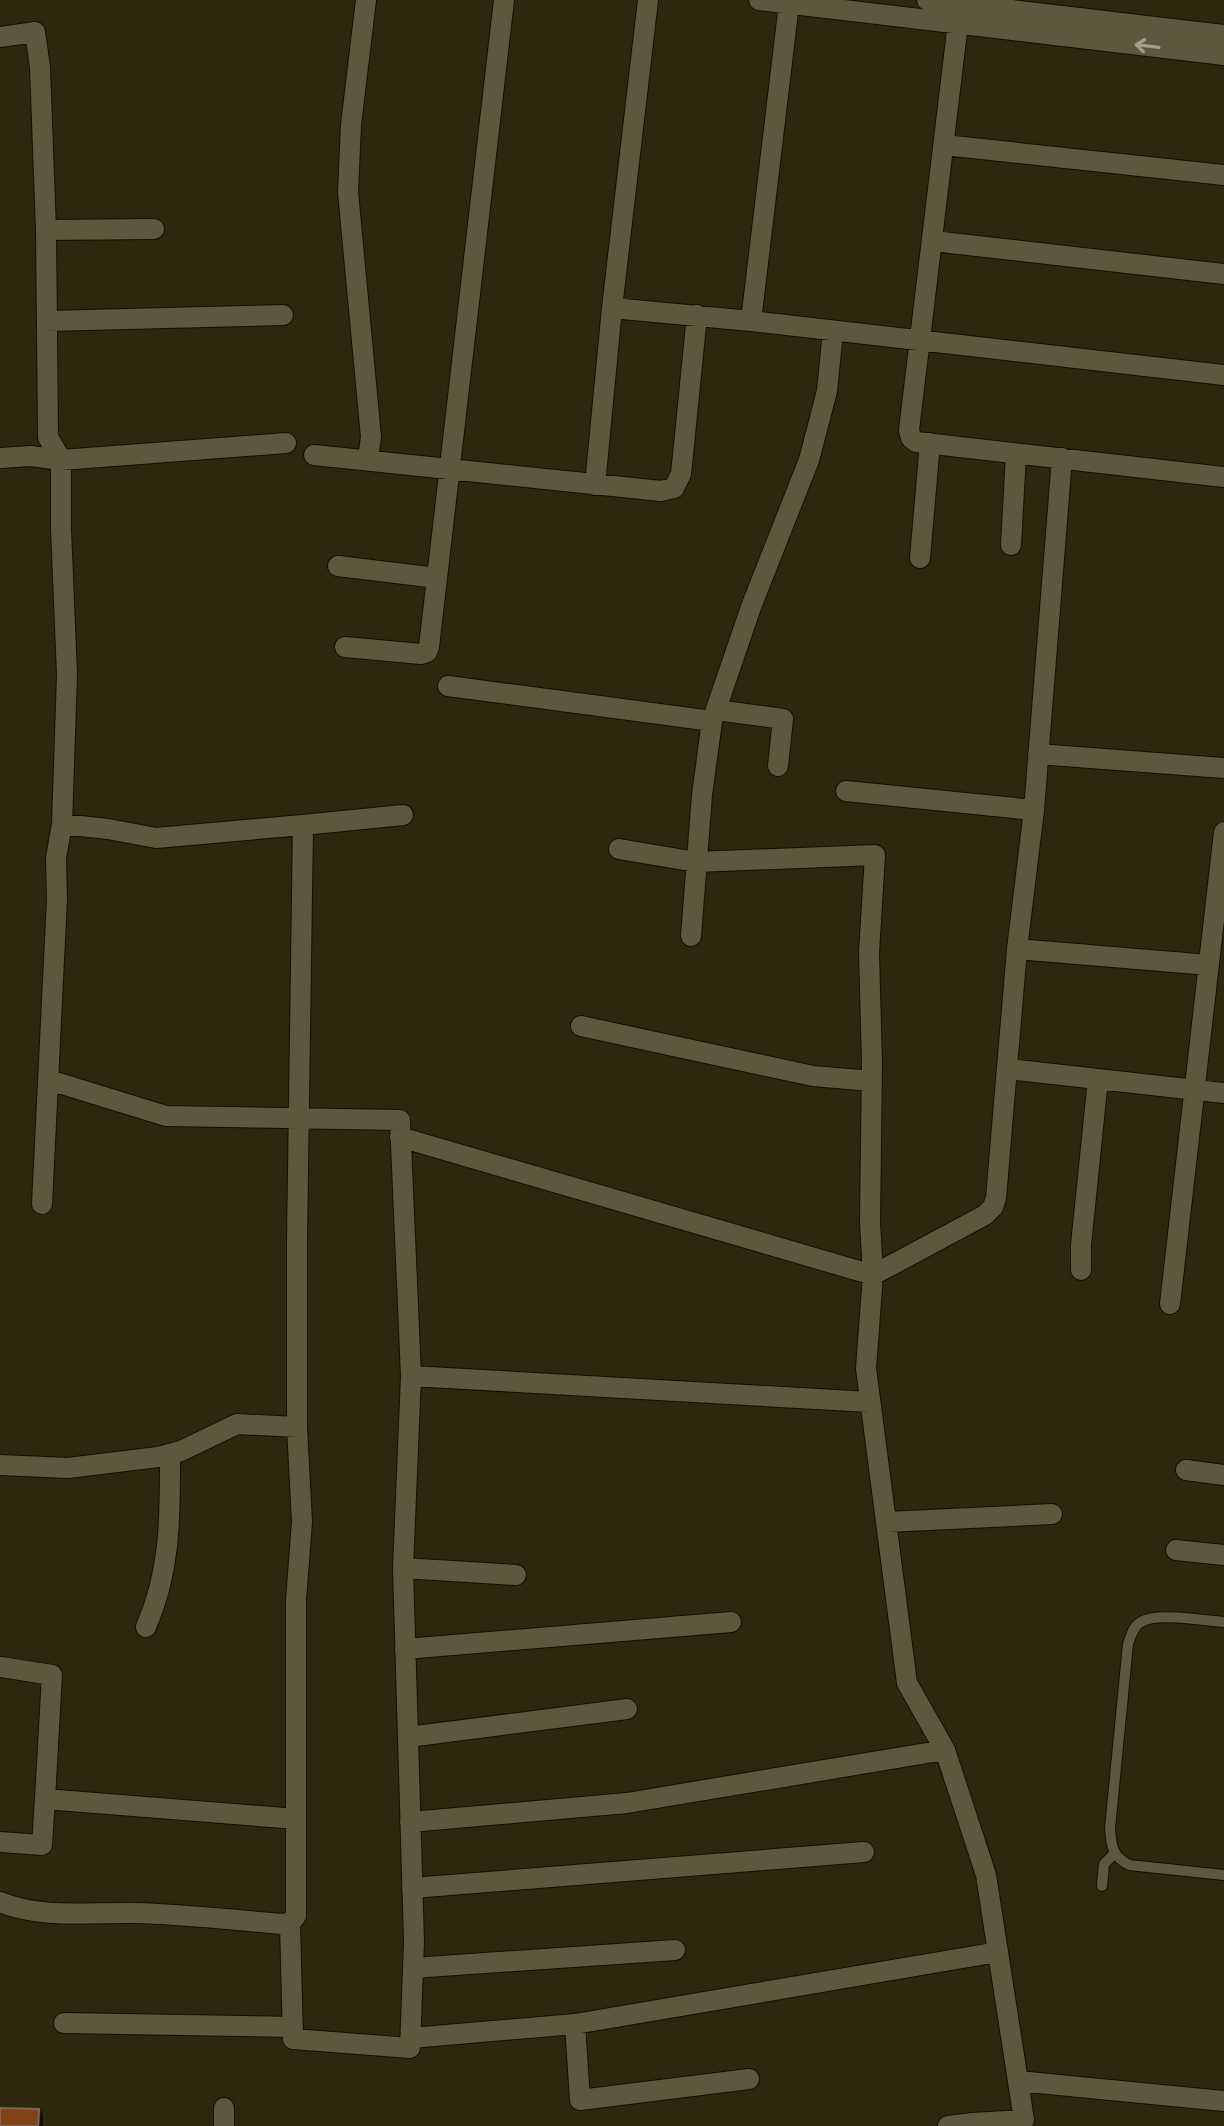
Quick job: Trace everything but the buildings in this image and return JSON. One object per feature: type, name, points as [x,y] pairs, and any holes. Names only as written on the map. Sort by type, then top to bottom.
[{"type":"street","points":[[366,0],[351,125],[348,192],[371,437],[368,459]]},
{"type":"street","points":[[345,647],[427,652],[504,0]]},
{"type":"street","points":[[595,485],[648,0]]},
{"type":"street","points":[[759,0],[871,6],[958,23],[1061,25],[1224,35]]},
{"type":"street","points":[[927,0],[1224,55]]},
{"type":"street","points":[[751,321],[789,4]]},
{"type":"street","points":[[958,23],[909,430],[911,438],[916,442],[1224,477]]},
{"type":"street","points":[[0,37],[35,32],[40,67],[46,230],[48,437],[61,460],[67,675],[42,1204]]},
{"type":"street","points":[[944,145],[1224,175]]},
{"type":"street","points":[[46,230],[154,229]]},
{"type":"street","points":[[933,241],[1224,274]]},
{"type":"street","points":[[612,308],[1224,375]]},
{"type":"street","points":[[47,321],[283,315]]},
{"type":"street","points":[[314,455],[595,485],[661,491],[674,488],[681,474],[697,315]]},
{"type":"street","points":[[691,936],[702,795],[714,716],[751,607],[809,460],[827,391],[833,331]]},
{"type":"street","points":[[0,458],[31,456],[61,460],[286,443]]},
{"type":"street","points":[[920,558],[930,443]]},
{"type":"street","points":[[1011,545],[1016,454]]},
{"type":"street","points":[[400,1137],[873,1275],[985,1215],[993,1207],[1017,949],[1034,810],[1062,458]]},
{"type":"street","points":[[338,566],[437,578]]},
{"type":"street","points":[[448,686],[714,716],[783,719],[778,766]]},
{"type":"street","points":[[1038,754],[1224,768]]},
{"type":"street","points":[[846,791],[1034,810]]},
{"type":"street","points":[[62,824],[156,838],[403,815]]},
{"type":"street","points":[[49,1080],[166,1116],[299,1119],[400,1120],[411,1376],[403,1568],[412,1888],[410,2048],[293,2039],[290,1923],[296,1916],[296,1600],[302,1522],[297,1427],[299,1119],[303,825]]},
{"type":"street","points":[[1170,1304],[1224,832]]},
{"type":"street","points":[[619,849],[696,862],[875,855],[869,953],[873,1275],[866,1368],[870,1402],[907,1683],[945,1750],[986,1875],[1024,2120],[948,2126]]},
{"type":"street","points":[[1017,949],[1209,965]]},
{"type":"street","points":[[581,1026],[813,1076],[872,1081]]},
{"type":"street","points":[[1008,1069],[1224,1093]]},
{"type":"street","points":[[1081,1270],[1098,1079]]},
{"type":"street","points":[[411,1376],[870,1402]]},
{"type":"street","points":[[0,1465],[68,1468],[170,1455],[237,1424],[297,1427]]},
{"type":"street","points":[[146,1627],[158,1600],[169,1537],[170,1455]]},
{"type":"street","points":[[1186,1470],[1224,1475]]},
{"type":"street","points":[[887,1522],[1052,1514]]},
{"type":"street","points":[[1176,1550],[1224,1555]]},
{"type":"street","points":[[403,1568],[516,1575]]},
{"type":"street","points":[[405,1649],[731,1622]]},
{"type":"street","points":[[0,1842],[42,1845],[52,1675],[1,1667]]},
{"type":"street","points":[[408,1737],[627,1709]]},
{"type":"street","points":[[410,1822],[627,1803],[945,1750]]},
{"type":"street","points":[[45,1799],[296,1819]]},
{"type":"street","points":[[412,1888],[864,1852]]},
{"type":"street","points":[[0,1902],[18,1910],[43,1912],[137,1913],[290,1923]]},
{"type":"street","points":[[413,1968],[675,1950]]},
{"type":"street","points":[[411,2038],[575,2024],[998,1952]]},
{"type":"street","points":[[64,2023],[293,2027]]},
{"type":"street","points":[[575,2024],[580,2100],[749,2079]]},
{"type":"street","points":[[1018,2081],[1224,2101]]},
{"type":"lane","points":[[1224,1622],[1154,1617],[1141,1621],[1133,1630],[1128,1644],[1110,1828],[1111,1845],[1118,1859],[1129,1865],[1224,1875]]},
{"type":"lane","points":[[1102,1886],[1104,1864],[1115,1853]]}]
